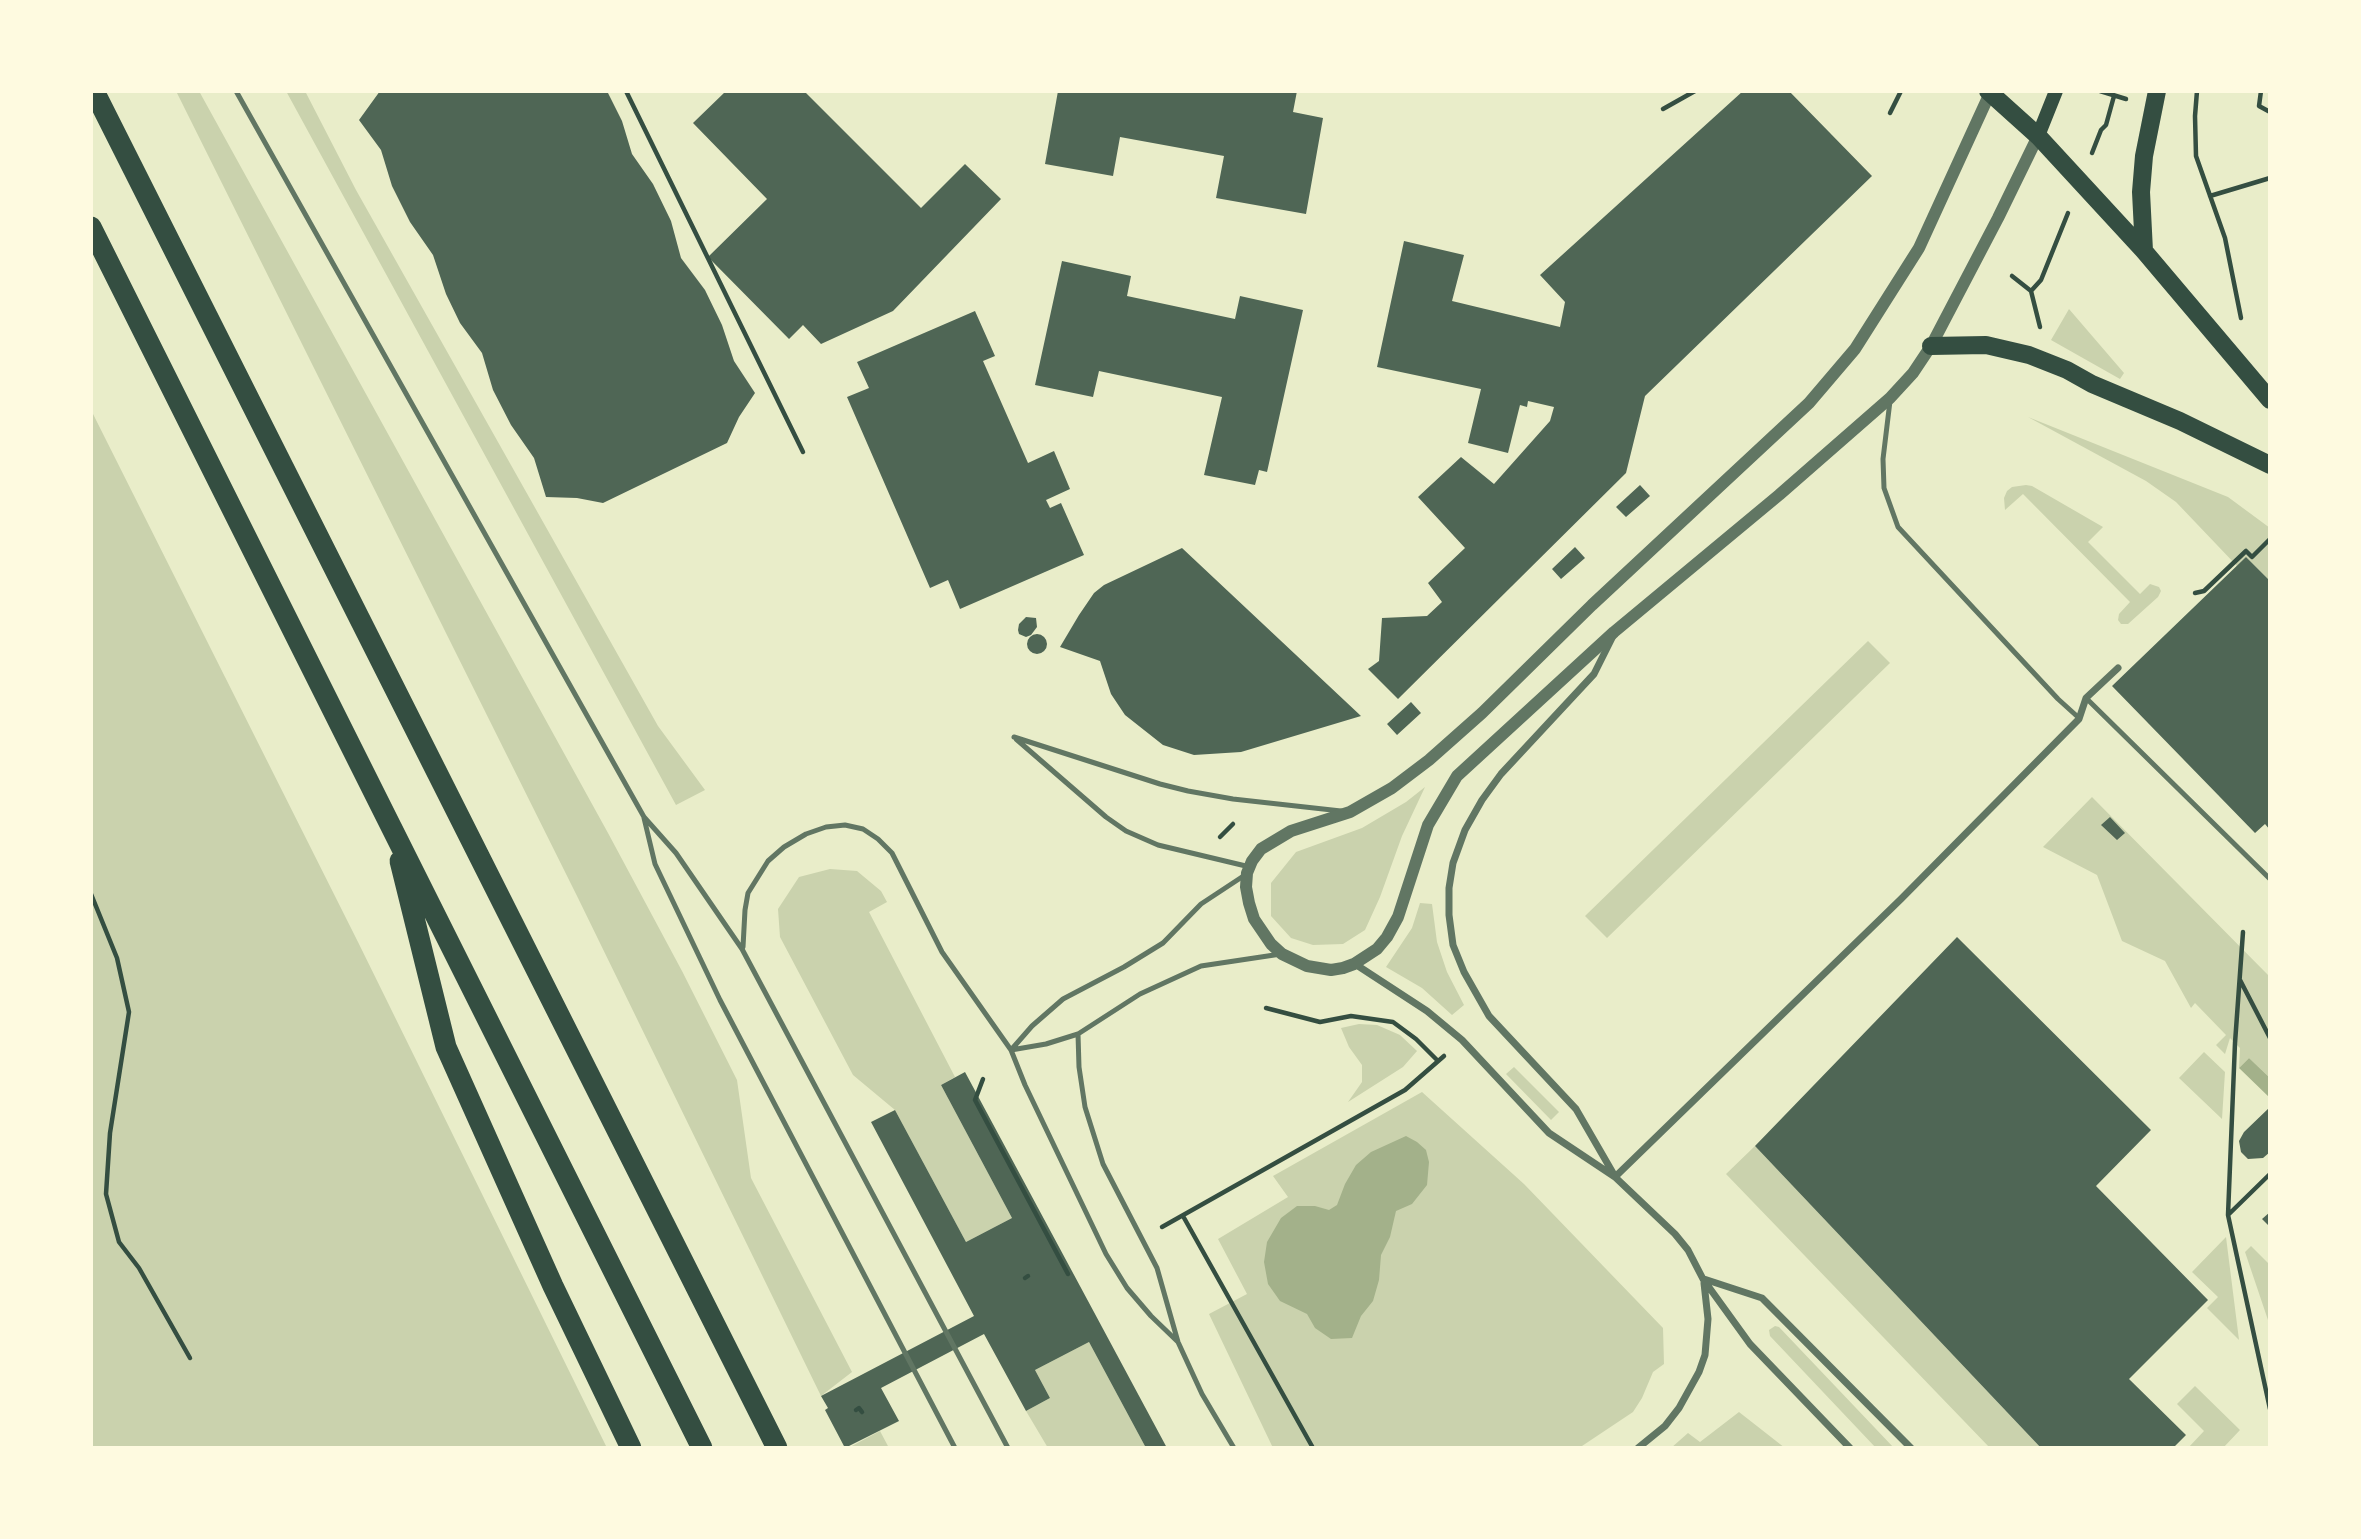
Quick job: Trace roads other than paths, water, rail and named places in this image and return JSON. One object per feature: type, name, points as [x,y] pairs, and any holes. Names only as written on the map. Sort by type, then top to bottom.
[{"type":"highway","points":[[94,91],[777,1448]]},
{"type":"highway","points":[[91,227],[702,1448]]},
{"type":"highway","points":[[390,821],[446,1047],[553,1286],[631,1448]]},
{"type":"main road","points":[[2038,136],[2056,91]]},
{"type":"main road","points":[[2144,251],[2141,192],[2144,156],[2157,91]]},
{"type":"main road","points":[[1990,92],[2038,136],[2144,251],[2270,400]]},
{"type":"main road","points":[[1931,346],[1986,345],[2029,355],[2180,421],[2270,465]]},
{"type":"street","points":[[1990,92],[1919,248],[1855,349],[1809,402],[1592,605],[1482,713],[1429,760],[1392,788],[1350,812],[1291,831],[1270,842],[1257,855],[1249,870],[1246,887],[1254,919],[1282,954],[1317,969],[1343,968],[1367,957],[1387,937],[1398,917],[1428,825],[1457,776],[1614,632],[1779,495],[1890,398],[1913,373],[1931,346],[2038,136]]},
{"type":"street","points":[[1614,632],[1594,674],[1501,774],[1482,800],[1465,830],[1453,863],[1448,888],[1448,915],[1457,954],[1489,1016],[1576,1109],[1615,1177]]},
{"type":"street","points":[[1615,1177],[1901,899],[2080,719],[2086,698],[2118,668]]},
{"type":"street","points":[[1354,964],[1427,1011],[1462,1040],[1549,1133],[1615,1177],[1675,1234],[1688,1250],[1703,1279],[1750,1344],[1850,1448]]},
{"type":"street","points":[[1638,1448],[1665,1426],[1692,1388],[1699,1372],[1705,1355],[1708,1319],[1703,1279]]},
{"type":"street","points":[[1703,1279],[1762,1298],[1910,1448]]},
{"type":"lane","points":[[236,91],[644,817],[676,853],[743,949],[1008,1448]]},
{"type":"lane","points":[[1890,398],[1883,458],[1884,488],[1898,527],[2058,699],[2080,719]]},
{"type":"lane","points":[[2086,698],[2270,879]]},
{"type":"lane","points":[[1249,870],[1158,845],[1126,831],[1106,817],[1014,737],[1188,791],[1254,802],[1350,812]]},
{"type":"lane","points":[[644,817],[655,864],[720,1000],[955,1448]]},
{"type":"lane","points":[[743,949],[748,894],[768,862],[784,848],[806,834],[826,827],[845,825],[863,830],[878,839],[892,853],[942,951],[1011,1049],[1025,1085],[1106,1254],[1127,1288],[1178,1342]]},
{"type":"lane","points":[[1011,1049],[1063,999],[1125,967],[1163,943],[1201,904],[1249,870]]},
{"type":"lane","points":[[1011,1049],[1046,1044],[1078,1034],[1139,993],[1180,974],[1207,965],[1282,954]]},
{"type":"lane","points":[[1078,1034],[1082,1088],[1093,1138],[1116,1192],[1157,1268],[1178,1342],[1202,1394],[1234,1448]]}]
